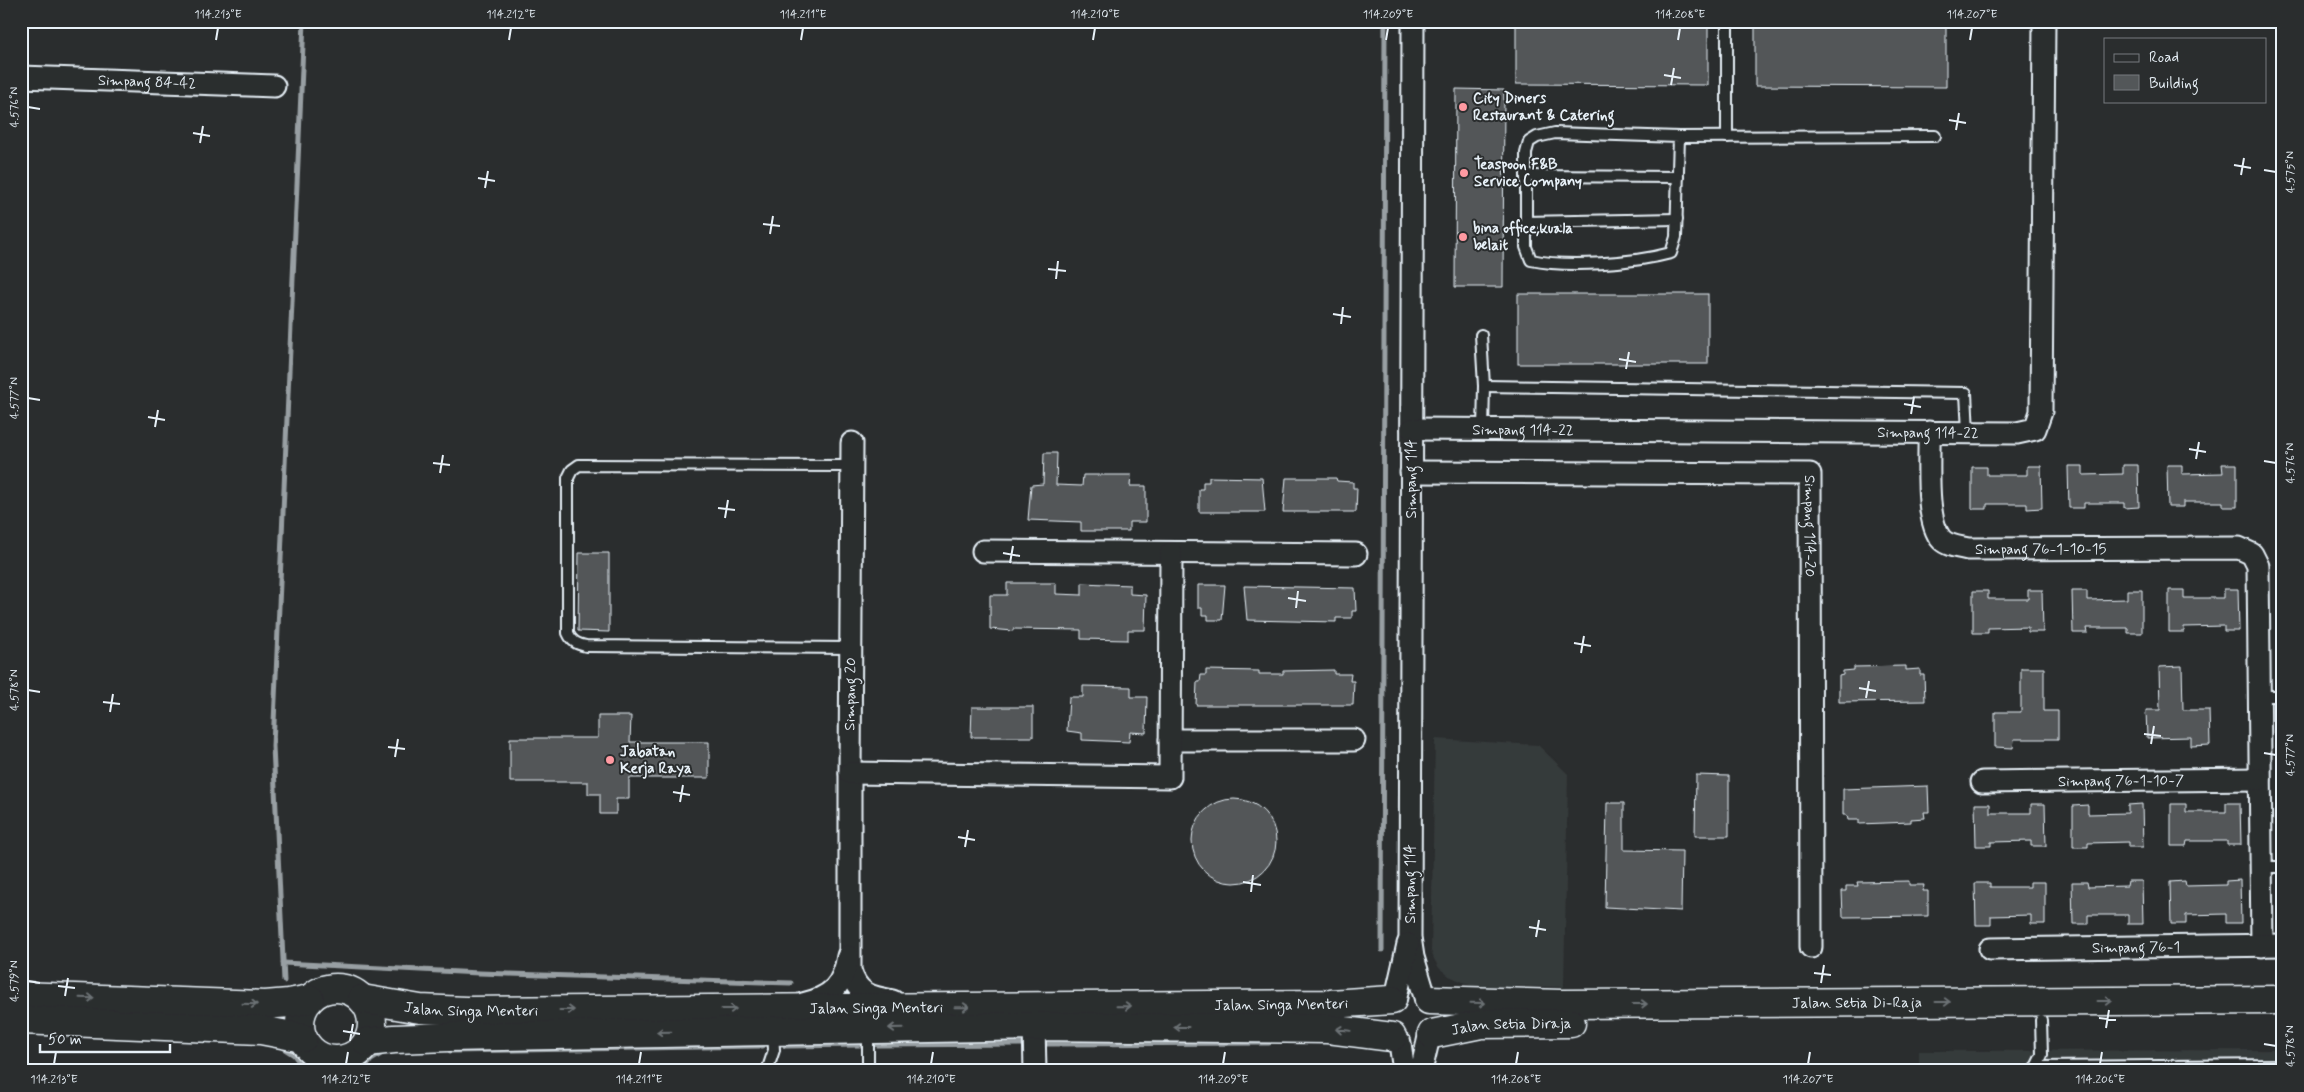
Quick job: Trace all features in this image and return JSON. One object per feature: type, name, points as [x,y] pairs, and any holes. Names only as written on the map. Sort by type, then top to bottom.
[{"type":"main road","points":[[21,1020],[261,1030],[312,1053],[334,1060],[358,1055],[371,1031],[372,1020],[368,1008],[362,999],[350,991],[336,988],[322,991],[310,999],[302,1010],[300,1024],[312,1053]]},
{"type":"main road","points":[[1410,993],[1427,999],[1437,1014],[1436,1024],[1430,1036],[1415,1044],[1396,1040],[1386,1029],[1384,1019],[1386,1009],[1394,999],[1410,993]]},
{"type":"main road","points":[[21,996],[265,1005],[310,999]]},
{"type":"main road","name":"Jalan Singa Menteri","points":[[362,999],[420,1009],[778,1019],[868,1028],[1034,1026],[1328,1028],[1396,1040]]},
{"type":"main road","name":"Jalan Singa Menteri","points":[[358,1055],[394,1039],[778,1019],[932,1008],[1330,1004],[1394,999]]},
{"type":"main road","name":"Jalan Setia Di-Raja","points":[[1427,999],[1562,1004],[2283,1000]]},
{"type":"main road","name":"Jalan Setia Di-Raja","points":[[1591,1023],[2283,1019]]},
{"type":"main road","name":"Jalan Setia Diraja","points":[[1430,1036],[1482,1024],[1591,1023]]},
{"type":"street","name":"Simpang 114","points":[[1413,21],[1410,937],[1413,957],[1427,999]]},
{"type":"street","name":"Simpang 114-22","points":[[1412,429],[2017,433],[2035,429],[2040,412],[2044,21]]},
{"type":"street","name":"Simpang 84-42","points":[[21,77],[274,86]]},
{"type":"street","name":"Simpang 76-1-10-15","points":[[1929,432],[1931,512],[1942,540],[1953,546],[1968,549],[2239,548],[2252,554],[2258,566],[2259,696]]},
{"type":"street","name":"Simpang 20","points":[[849,946],[852,443]]},
{"type":"street","name":"Simpang 114-20","points":[[1411,472],[1810,474],[1811,947]]},
{"type":"street","points":[[983,551],[1356,554]]},
{"type":"street","points":[[850,773],[1170,777],[1170,553]]},
{"type":"street","points":[[2259,696],[2262,946]]},
{"type":"street","points":[[1170,740],[1354,740]]},
{"type":"street","name":"Simpang 76-1-10-7","points":[[1982,782],[2260,779]]},
{"type":"street","name":"Simpang 114","points":[[1394,999],[1410,937]]},
{"type":"street","name":"Simpang 76-1","points":[[1990,949],[2283,945]]},
{"type":"street","points":[[849,946],[853,980],[864,994],[885,1000],[932,1008]]},
{"type":"street","points":[[778,1019],[828,996],[837,988],[843,977],[849,946]]},
{"type":"street","points":[[1034,1026],[1034,1071]]},
{"type":"street","points":[[1421,1071],[1430,1036]]},
{"type":"street","points":[[1396,1040],[1404,1071]]},
{"type":"lane","points":[[1727,21],[1728,137]]},
{"type":"lane","points":[[1679,137],[1676,238],[1670,253],[1649,259],[1553,265],[1531,260],[1526,247],[1526,176],[1529,142],[1538,137],[1555,133],[1679,137],[1935,136]]},
{"type":"lane","points":[[1526,176],[1678,177]]},
{"type":"lane","points":[[1526,222],[1677,219]]},
{"type":"lane","points":[[1481,335],[1484,386],[1483,430]]},
{"type":"lane","points":[[1484,386],[1966,393],[1968,432]]},
{"type":"lane","points":[[851,648],[586,646],[577,644],[570,639],[568,633],[568,478],[572,470],[579,465],[852,466]]},
{"type":"lane","points":[[2259,696],[2283,696]]},
{"type":"lane","points":[[2261,867],[2283,867]]},
{"type":"lane","points":[[767,1071],[774,1050],[778,1019]]},
{"type":"lane","points":[[2041,1020],[2042,1055],[2035,1069],[2283,1065]]},
{"type":"lane","points":[[868,1028],[868,1071]]},
{"type":"shaded area","points":[[1435,739],[1538,745],[1568,774],[1564,987],[1472,986],[1449,976],[1439,968],[1434,959],[1431,951]]},
{"type":"shaded area","points":[[2283,1050],[2283,1071],[1919,1071],[1919,1051]]},
{"type":"building","points":[[1516,21],[1708,21],[1708,85],[1516,84]]},
{"type":"building","points":[[1755,21],[1946,21],[1946,87],[1755,86]]},
{"type":"building","points":[[1456,89],[1504,90],[1503,287],[1455,287]]},
{"type":"building","points":[[1518,294],[1708,294],[1708,364],[1518,364]]},
{"type":"building","points":[[1044,453],[1057,453],[1056,485],[1082,486],[1083,475],[1131,475],[1130,486],[1146,486],[1146,522],[1129,522],[1129,531],[1081,531],[1081,522],[1028,520],[1031,485],[1043,484]]},
{"type":"building","points":[[2222,464],[2237,464],[2237,507],[2223,507],[2223,502],[2183,502],[2183,507],[2168,507],[2167,465],[2182,465],[2182,474],[2223,473]]},
{"type":"building","points":[[2123,465],[2138,465],[2139,507],[2124,508],[2124,503],[2084,503],[2084,508],[2069,508],[2068,466],[2083,466],[2083,475],[2123,474]]},
{"type":"building","points":[[2027,466],[2041,466],[2042,508],[2027,509],[2027,504],[1987,504],[1987,509],[1972,509],[1972,467],[1987,467],[1987,475],[2027,475]]},
{"type":"building","points":[[1209,477],[1262,478],[1265,512],[1199,512],[1199,489],[1203,489],[1203,482],[1209,482]]},
{"type":"building","points":[[1286,478],[1336,478],[1337,481],[1353,482],[1353,488],[1357,488],[1356,512],[1283,512]]},
{"type":"building","points":[[579,553],[609,553],[609,632],[578,631]]},
{"type":"building","points":[[1007,583],[1056,583],[1056,594],[1082,595],[1082,583],[1130,585],[1130,594],[1146,595],[1145,630],[1128,630],[1128,640],[1081,639],[1081,630],[1013,629],[1013,631],[990,629],[990,595],[1007,595]]},
{"type":"building","points":[[1198,585],[1225,585],[1222,620],[1208,620],[1208,615],[1202,615],[1202,608],[1198,608]]},
{"type":"building","points":[[1244,586],[1355,588],[1356,611],[1352,611],[1352,618],[1336,618],[1336,622],[1247,620]]},
{"type":"building","points":[[2224,589],[2238,589],[2239,631],[2224,631],[2224,626],[2184,627],[2184,632],[2169,632],[2169,590],[2184,590],[2184,598],[2224,598]]},
{"type":"building","points":[[2028,590],[2042,590],[2043,632],[2028,632],[2028,627],[1988,628],[1988,633],[1973,633],[1973,591],[1988,591],[1988,599],[2028,599]]},
{"type":"building","points":[[2127,590],[2142,590],[2142,633],[2128,633],[2128,628],[2087,628],[2088,633],[2073,633],[2072,591],[2087,591],[2087,600],[2127,599]]},
{"type":"building","points":[[1906,666],[1906,670],[1920,669],[1920,675],[1924,675],[1925,701],[1839,702],[1839,676],[1843,675],[1843,671],[1854,670],[1854,667]]},
{"type":"building","points":[[2182,666],[2183,710],[2209,710],[2210,745],[2191,746],[2191,737],[2147,738],[2146,710],[2160,710],[2159,667]]},
{"type":"building","points":[[2021,668],[2044,668],[2044,711],[2058,711],[2058,739],[2014,739],[2013,748],[1995,747],[1995,712],[2021,712]]},
{"type":"building","points":[[1206,670],[1259,671],[1259,674],[1283,674],[1283,671],[1334,670],[1334,674],[1351,674],[1350,681],[1354,681],[1353,705],[1196,705],[1197,682],[1200,682],[1201,675],[1206,675]]},
{"type":"building","points":[[1083,686],[1131,687],[1131,697],[1147,697],[1146,733],[1130,732],[1129,742],[1082,740],[1082,733],[1067,731],[1069,697],[1083,697]]},
{"type":"building","points":[[972,707],[1033,707],[1033,737],[971,737]]},
{"type":"building","name":"Jabatan Kerja Raya","points":[[598,716],[631,716],[630,742],[709,742],[709,778],[629,778],[629,799],[616,799],[616,814],[600,814],[600,794],[588,794],[588,782],[510,782],[510,738],[598,738]]},
{"type":"building","points":[[1696,775],[1729,776],[1729,836],[1695,836]]},
{"type":"building","points":[[1928,786],[1929,812],[1924,812],[1925,818],[1911,819],[1911,822],[1859,824],[1859,820],[1848,820],[1847,815],[1843,815],[1843,789]]},
{"type":"building","points":[[1234,799],[1250,802],[1264,811],[1273,825],[1276,841],[1273,857],[1264,871],[1250,880],[1234,883],[1218,880],[1204,871],[1195,857],[1192,841],[1195,825],[1204,811],[1218,802]]},
{"type":"building","points":[[1607,803],[1624,803],[1624,850],[1682,851],[1681,911],[1605,907]]},
{"type":"building","points":[[2226,803],[2240,803],[2241,845],[2227,845],[2227,841],[2187,841],[2186,846],[2171,846],[2171,804],[2186,804],[2186,812],[2226,812]]},
{"type":"building","points":[[1975,804],[1990,804],[1990,813],[2031,813],[2031,804],[2045,804],[2046,846],[2031,846],[2031,841],[1991,842],[1991,846],[1976,846]]},
{"type":"building","points":[[2142,804],[2143,847],[2128,847],[2128,842],[2088,843],[2088,847],[2073,847],[2073,806],[2088,805],[2088,814],[2128,813],[2128,805]]},
{"type":"building","points":[[2240,880],[2241,923],[2226,923],[2226,914],[2186,915],[2186,924],[2171,924],[2170,882],[2185,881],[2186,886],[2226,885],[2226,881]]},
{"type":"building","points":[[1909,881],[1909,885],[1924,885],[1923,891],[1928,891],[1928,916],[1843,917],[1842,891],[1846,891],[1846,886],[1858,886],[1857,882]]},
{"type":"building","points":[[2128,881],[2142,881],[2143,924],[2128,924],[2128,915],[2088,915],[2088,924],[2073,924],[2072,882],[2087,882],[2088,887],[2127,886]]},
{"type":"building","points":[[2030,882],[2045,882],[2045,924],[2031,924],[2031,915],[1991,916],[1991,925],[1976,925],[1975,883],[1990,883],[1990,887],[2030,887]]},
{"type":"waterway","points":[[284,981],[273,746],[304,21]]},
{"type":"waterway","points":[[1382,950],[1385,21]]},
{"type":"waterway","points":[[283,963],[479,973],[791,983]]},
{"type":"waterway","points":[[1043,1044],[1269,1043]]},
{"type":"waterway","points":[[877,1045],[1026,1044]]},
{"type":"waterway","points":[[785,1046],[860,1045]]},
{"type":"waterway","points":[[450,1051],[762,1046]]},
{"type":"waterway","points":[[283,1048],[294,1055],[306,1071]]},
{"type":"waterway","points":[[363,1071],[371,1060],[384,1052]]},
{"type":"place","name":"City Diners Restaurant & Catering","points":[[1463,107]]},
{"type":"place","name":"Teaspoon F&B Service Company","points":[[1464,173]]},
{"type":"place","name":"bina office,kuala belait","points":[[1463,237]]},
{"type":"place","name":"Jabatan Kerja Raya","points":[[610,760]]}]
